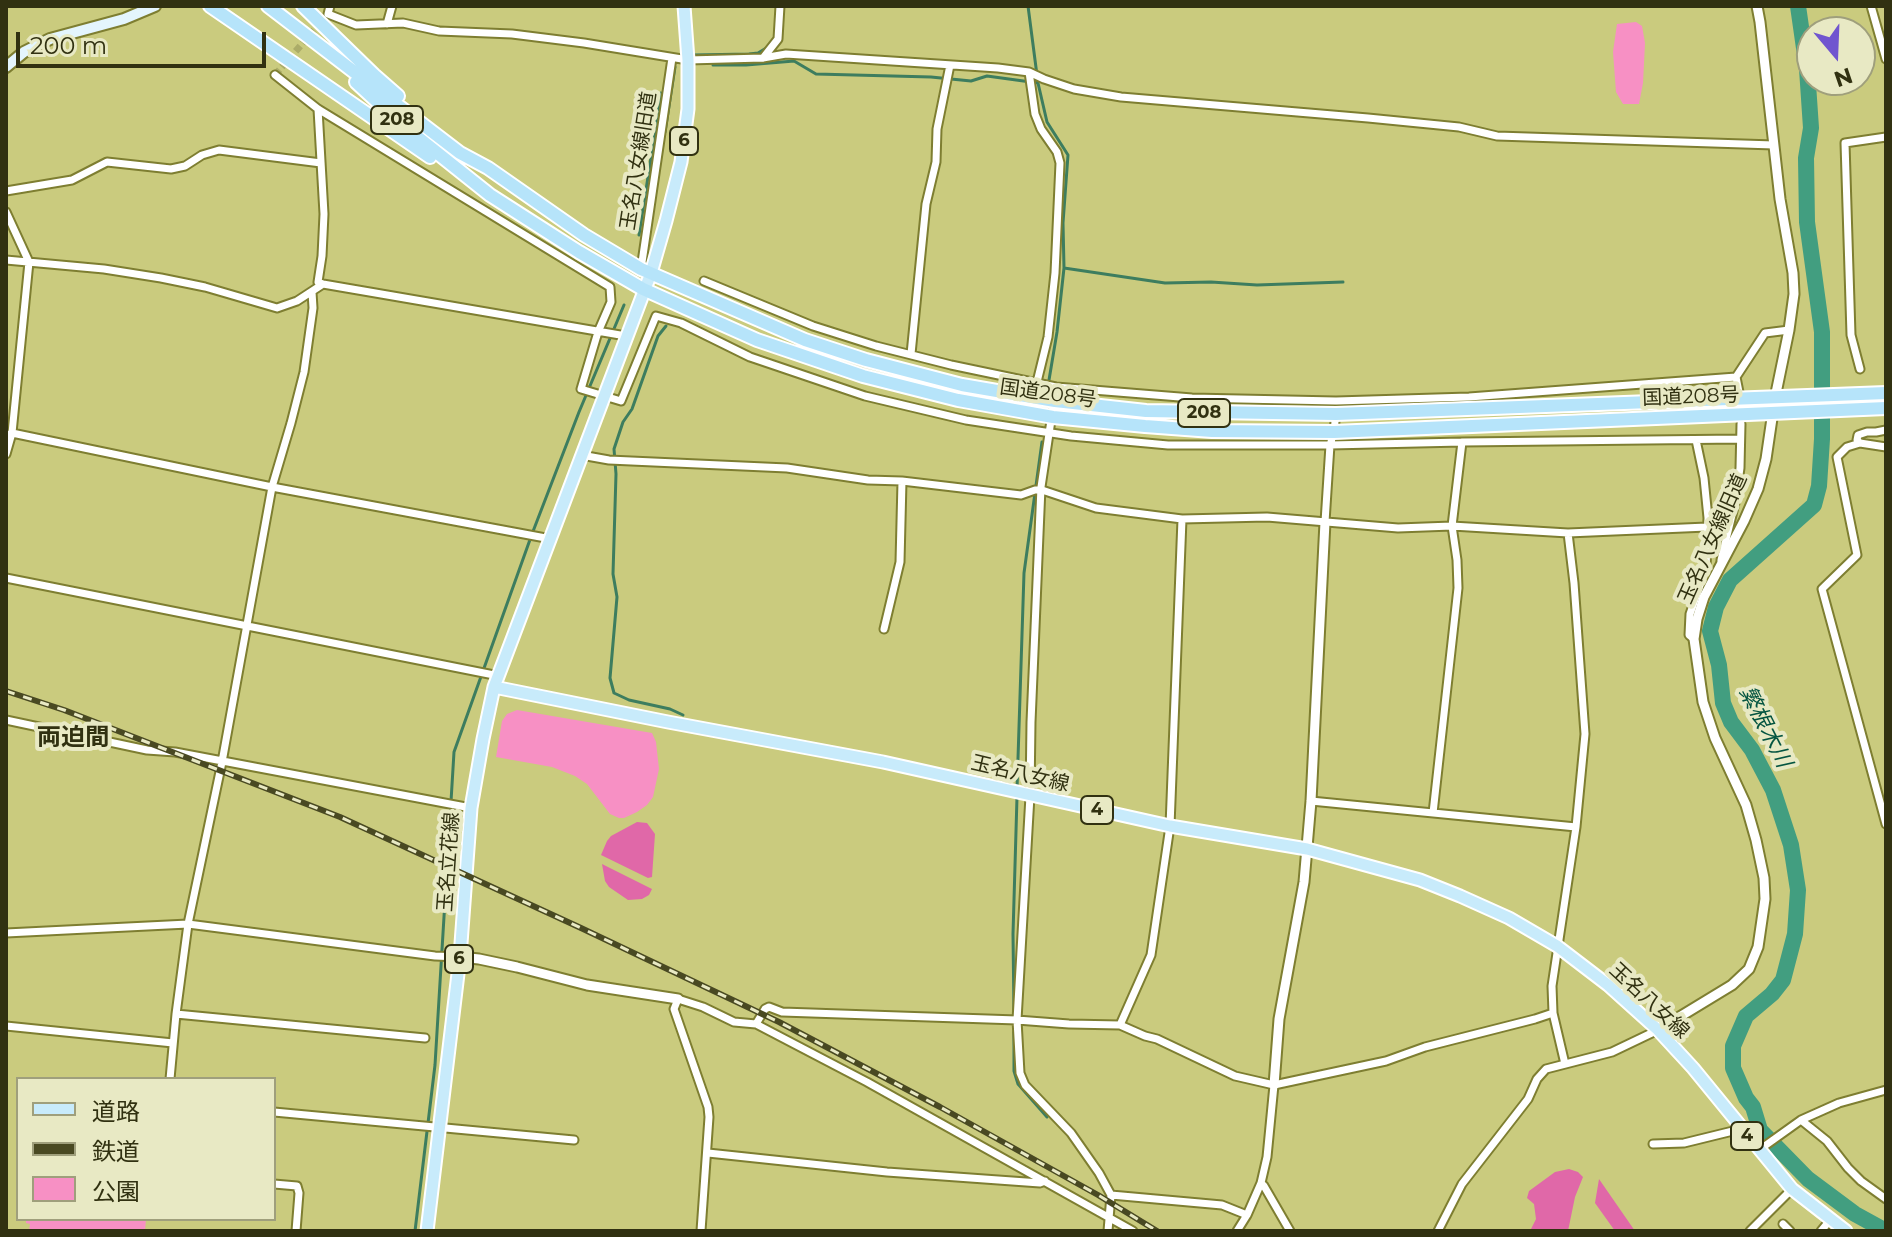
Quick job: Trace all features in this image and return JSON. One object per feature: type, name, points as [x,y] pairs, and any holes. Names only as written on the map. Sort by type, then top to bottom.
[{"type":"highway","points":[[210,6],[462,179],[490,195]]},
{"type":"highway","points":[[225,6],[238,26]]},
{"type":"highway","name":"国道208号","points":[[268,6],[460,153],[488,168],[584,235],[646,271],[805,340],[866,360],[962,385],[1055,401],[1146,411],[1886,393]]},
{"type":"highway","points":[[303,6],[374,75],[488,168]]},
{"type":"highway","name":"国道208号","points":[[310,38],[406,128],[490,195],[643,289],[757,340],[863,376],[958,400],[1053,417],[1332,439],[1886,408]]},
{"type":"main road","points":[[6,67],[24,52],[50,39],[124,19],[155,6]]},
{"type":"main road","name":"6","points":[[646,271],[666,221],[681,162],[688,109],[684,6]]},
{"type":"main road","points":[[493,679],[551,539],[643,289],[646,271]]},
{"type":"main road","name":"玉名八女線","points":[[493,679],[668,722],[883,762],[1170,826],[1307,849],[1420,880],[1460,896],[1509,918],[1557,946],[1608,985],[1658,1030],[1693,1068],[1741,1129],[1762,1148],[1792,1189],[1846,1231]]},
{"type":"main road","name":"玉名立花線","points":[[427,1231],[460,957],[471,808],[493,679]]},
{"type":"street","points":[[330,6],[328,14],[356,25],[416,25],[439,31],[512,34],[688,60],[763,58],[786,54],[950,65],[1031,73],[1074,89],[1121,97],[1459,127],[1497,136],[1774,145]]},
{"type":"street","points":[[387,24],[392,6]]},
{"type":"street","points":[[763,58],[778,39],[780,6]]},
{"type":"street","name":"玉名八女線旧道","points":[[1658,1030],[1732,985],[1749,969],[1758,947],[1765,899],[1764,878],[1746,805],[1715,738],[1703,702],[1694,639],[1704,597],[1758,489],[1766,459],[1794,294],[1757,6]]},
{"type":"street","points":[[1871,6],[1886,59]]},
{"type":"street","name":"玉名八女線旧道","points":[[646,271],[672,58]]},
{"type":"street","points":[[911,354],[926,204],[936,162],[937,129],[950,65]]},
{"type":"street","points":[[1031,73],[1035,114],[1060,163],[1055,273],[1048,337],[1037,382]]},
{"type":"street","points":[[275,75],[318,109],[610,287],[611,302],[598,332],[581,389],[621,401],[656,316],[681,323],[750,357],[865,396],[966,420],[1050,432],[1168,445],[1332,439],[1462,442],[1740,439]]},
{"type":"street","points":[[318,109],[324,214],[318,282],[626,336]]},
{"type":"street","points":[[1860,369],[1851,335],[1845,143],[1886,137]]},
{"type":"street","points":[[6,191],[72,180],[107,162],[171,169],[219,150],[321,163]]},
{"type":"street","points":[[6,212],[29,262],[6,454]]},
{"type":"street","points":[[6,260],[161,278],[277,308],[297,301],[323,284]]},
{"type":"street","points":[[704,281],[813,326],[876,346],[1056,387],[1336,408],[1736,377]]},
{"type":"street","points":[[170,1077],[188,924],[222,762],[272,487],[304,372],[313,308],[312,292]]},
{"type":"street","points":[[1739,392],[1736,377],[1765,333],[1789,330]]},
{"type":"street","points":[[1056,387],[1042,490],[1030,796],[1017,1020],[1020,1073],[1025,1085],[1071,1133],[1099,1173],[1111,1195],[1108,1231]]},
{"type":"street","points":[[1237,1231],[1261,1183],[1267,1157],[1279,1019],[1304,882],[1325,522],[1336,408]]},
{"type":"street","points":[[1719,569],[1735,503],[1741,424]]},
{"type":"street","points":[[1860,443],[1858,435],[1886,430]]},
{"type":"street","points":[[9,434],[551,539]]},
{"type":"street","points":[[1694,639],[1689,635],[1690,614],[1706,568],[1708,518],[1696,440]]},
{"type":"street","points":[[1433,813],[1458,588],[1452,526],[1462,442]]},
{"type":"street","points":[[1886,447],[1860,443],[1847,447],[1837,457],[1857,555],[1822,589],[1886,824]]},
{"type":"street","points":[[581,455],[609,460],[787,468],[868,480],[1021,495],[1042,490],[1096,508],[1182,519],[1267,517],[1398,528],[1452,526],[1568,533],[1707,527]]},
{"type":"street","points":[[884,629],[900,562],[902,481]]},
{"type":"street","points":[[1120,1025],[1151,955],[1170,826],[1182,519]]},
{"type":"street","points":[[1565,1064],[1553,1013],[1552,986],[1576,827],[1585,734],[1568,533]]},
{"type":"street","points":[[6,578],[476,671],[493,679]]},
{"type":"street","points":[[6,720],[147,750],[175,752],[471,808]]},
{"type":"street","points":[[1311,801],[1576,827]]},
{"type":"street","points":[[6,933],[188,924],[479,959],[587,985],[678,999],[734,1022],[756,1024],[867,1082],[1133,1231]]},
{"type":"street","points":[[678,999],[674,1009],[709,1117],[701,1231]]},
{"type":"street","points":[[756,1024],[769,1007],[782,1012],[1120,1025],[1235,1076],[1274,1085],[1386,1061],[1425,1047],[1553,1013]]},
{"type":"street","points":[[176,1014],[425,1038]]},
{"type":"street","points":[[6,1026],[173,1043]]},
{"type":"street","points":[[1438,1231],[1462,1184],[1528,1099],[1537,1079],[1546,1069],[1612,1052],[1658,1030]]},
{"type":"street","points":[[1762,1148],[1798,1122],[1839,1103],[1886,1090]]},
{"type":"street","points":[[276,1112],[574,1140]]},
{"type":"street","points":[[1798,1122],[1827,1141],[1861,1181],[1886,1199]]},
{"type":"street","points":[[1653,1144],[1684,1143],[1741,1129]]},
{"type":"street","points":[[708,1153],[887,1172],[1045,1181]]},
{"type":"street","points":[[1261,1183],[1290,1231]]},
{"type":"street","points":[[276,1184],[297,1186],[296,1231]]},
{"type":"street","points":[[1750,1231],[1792,1189]]},
{"type":"street","points":[[1111,1195],[1222,1205],[1247,1215]]},
{"type":"street","points":[[1821,1231],[1831,1219]]},
{"type":"street","points":[[1783,1224],[1790,1231]]},
{"type":"green space","points":[[1636,22],[1642,26],[1645,43],[1643,83],[1639,104],[1623,104],[1616,92],[1613,52],[1617,24]]},
{"type":"green space","points":[[517,710],[652,733],[659,769],[653,797],[637,812],[619,818],[610,814],[587,784],[575,776],[552,767],[496,757],[502,721],[507,714]]},
{"type":"green space","points":[[146,1221],[145,1231],[29,1231],[30,1224],[26,1223]]},
{"type":"shaded area","points":[[637,822],[647,823],[655,834],[652,877],[648,878],[601,855],[611,836]]},
{"type":"shaded area","points":[[602,864],[652,889],[649,895],[628,900],[609,887]]},
{"type":"shaded area","points":[[1569,1169],[1583,1177],[1568,1231],[1530,1231],[1536,1219],[1534,1204],[1527,1198],[1529,1191],[1555,1172]]},
{"type":"shaded area","points":[[1599,1179],[1635,1231],[1615,1231],[1595,1203]]},
{"type":"waterway","points":[[1028,6],[1038,83],[1047,122],[1068,155],[1063,223],[1064,268],[1049,380]]},
{"type":"waterway","name":"繁根木川","points":[[1798,6],[1811,128],[1806,158],[1807,222],[1822,332],[1819,486],[1814,505],[1730,580],[1716,607],[1710,631],[1719,665],[1723,703],[1731,722],[1752,750],[1773,790],[1791,845],[1798,890],[1795,934],[1783,980],[1746,1016],[1733,1046],[1733,1068],[1753,1107],[1760,1130],[1808,1179],[1855,1214],[1886,1231]]},
{"type":"waterway","points":[[693,55],[749,54],[768,47]]},
{"type":"waterway","points":[[713,65],[794,61],[816,74],[971,81],[987,76],[1038,83]]},
{"type":"waterway","points":[[665,132],[675,67]]},
{"type":"waterway","points":[[639,235],[661,93]]},
{"type":"waterway","points":[[1064,268],[1165,283],[1257,285],[1343,282]]},
{"type":"waterway","points":[[415,1231],[435,1065],[454,752],[532,534],[624,305]]},
{"type":"waterway","points":[[666,326],[658,336],[614,449],[613,574],[617,597],[610,678],[614,693],[683,715]]},
{"type":"waterway","points":[[1017,789],[1024,573],[1042,442]]},
{"type":"waterway","points":[[1014,1013],[1017,797]]},
{"type":"waterway","points":[[1014,1032],[1014,1071],[1018,1084],[1047,1117]]},
{"type":"tunnel","points":[[275,75],[328,14]]},
{"type":"railway","points":[[6,691],[64,710],[340,817],[581,928],[779,1022],[940,1107],[1157,1231]]},
{"type":"district","name":"両迫間","points":[[73,738]]}]
